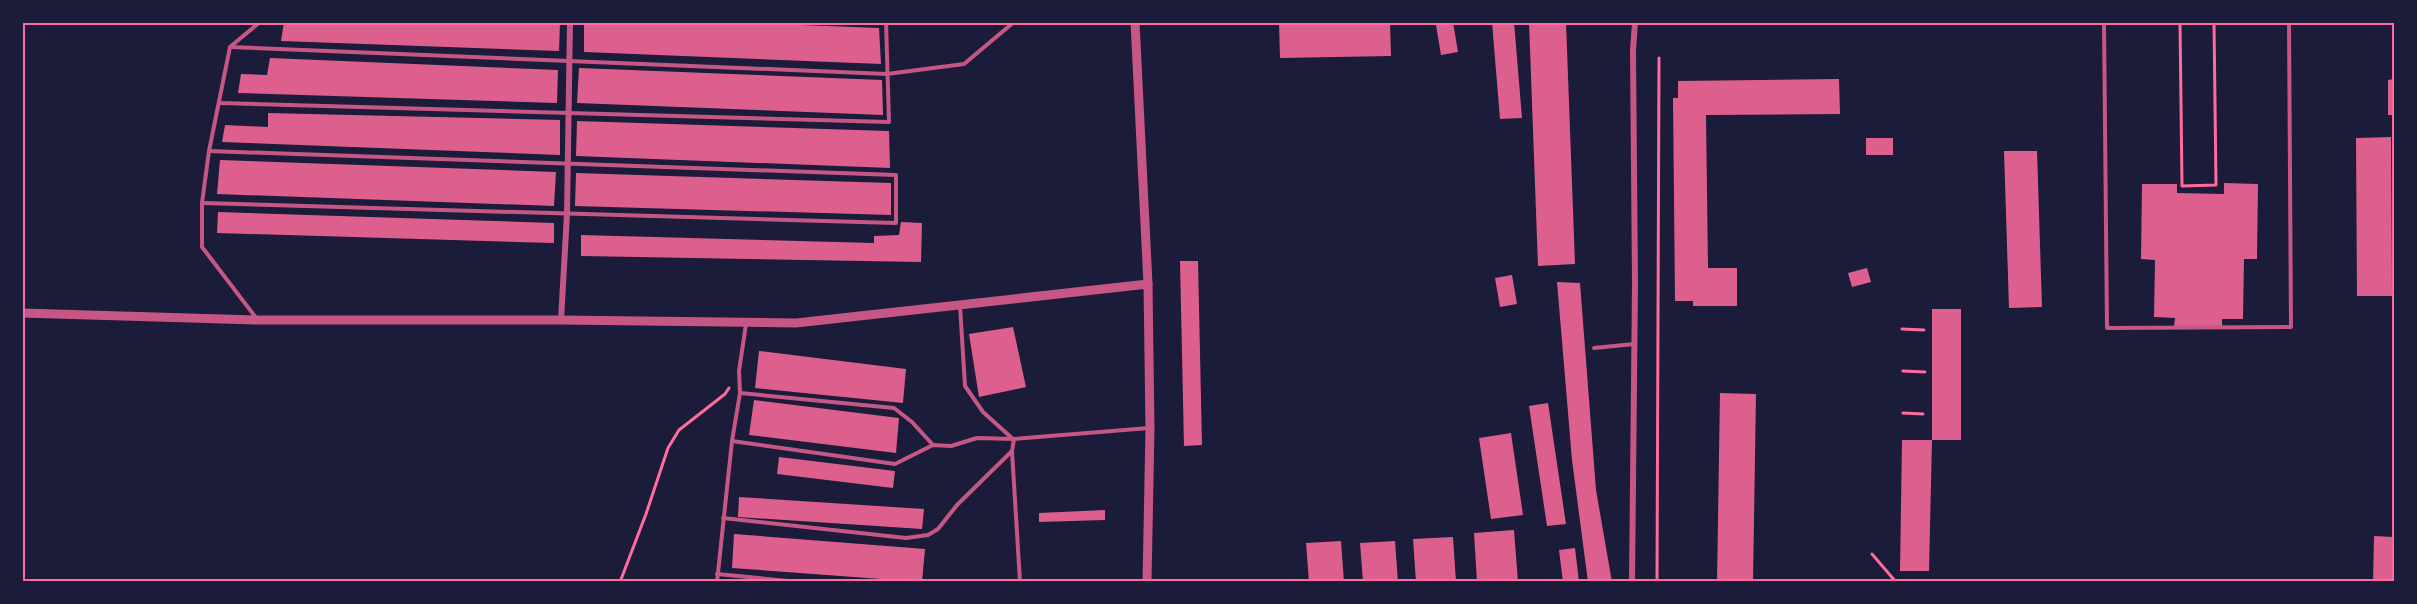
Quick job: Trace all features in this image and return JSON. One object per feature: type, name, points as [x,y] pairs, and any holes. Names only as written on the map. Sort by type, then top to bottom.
[{"type":"street","points":[[561,320],[567,213],[570,22]]},
{"type":"street","points":[[1135,22],[1148,284],[1150,428],[1147,582]]},
{"type":"street","points":[[1632,582],[1633,51],[1635,22]]},
{"type":"street","points":[[22,314],[258,320],[796,323],[1148,284]]},
{"type":"lane","points":[[258,320],[202,247],[202,203],[209,151],[230,47],[260,22]]},
{"type":"lane","points":[[219,103],[889,122],[886,22]]},
{"type":"lane","points":[[230,47],[888,74],[964,64],[1014,22]]},
{"type":"lane","points":[[2104,22],[2106,328],[2291,327],[2289,22]]},
{"type":"lane","points":[[202,203],[896,223],[896,175],[209,151]]},
{"type":"lane","points":[[960,304],[965,386],[983,412],[1014,439]]},
{"type":"lane","points":[[717,582],[732,441],[740,393],[739,371],[747,323]]},
{"type":"lane","points":[[1594,348],[1634,344]]},
{"type":"lane","points":[[740,393],[894,408],[912,422],[933,446]]},
{"type":"lane","points":[[732,441],[896,464],[933,446],[951,446],[977,438],[1014,439],[1150,428]]},
{"type":"lane","points":[[1014,439],[1012,451],[1020,582]]},
{"type":"lane","points":[[723,518],[906,538],[928,535],[938,529],[957,505],[1012,451]]},
{"type":"lane","points":[[717,574],[799,582]]},
{"type":"path","points":[[2180,22],[2182,186],[2216,185],[2214,22]]},
{"type":"path","points":[[1657,582],[1659,58]]},
{"type":"path","points":[[1902,329],[1924,330]]},
{"type":"path","points":[[620,582],[668,448],[679,430],[726,394],[739,371]]},
{"type":"path","points":[[1902,371],[1925,372]]},
{"type":"path","points":[[1902,413],[1923,414]]},
{"type":"path","points":[[1872,554],[1896,582]]},
{"type":"building","points":[[284,22],[560,22],[559,51],[281,41]]},
{"type":"building","points":[[584,22],[720,22],[879,28],[881,64],[584,52]]},
{"type":"building","points":[[1279,22],[1390,22],[1391,56],[1280,58]]},
{"type":"building","points":[[1453,22],[1458,52],[1441,55],[1436,25]]},
{"type":"building","points":[[1492,22],[1514,22],[1522,118],[1500,119]]},
{"type":"building","points":[[1529,22],[1566,22],[1575,264],[1538,266]]},
{"type":"building","points":[[270,58],[558,70],[557,103],[238,93],[241,74],[267,75]]},
{"type":"building","points":[[579,68],[882,80],[883,115],[577,103]]},
{"type":"building","points":[[1839,79],[1840,114],[1706,115],[1708,268],[1737,268],[1737,306],[1693,306],[1693,301],[1675,301],[1673,98],[1678,98],[1678,81]]},
{"type":"building","points":[[2394,79],[2394,115],[2388,115],[2388,80]]},
{"type":"building","points":[[268,113],[560,120],[560,155],[222,142],[225,125],[268,127]]},
{"type":"building","points":[[577,121],[889,131],[890,168],[576,156]]},
{"type":"building","points":[[2391,137],[2392,296],[2357,296],[2356,138]]},
{"type":"building","points":[[1866,138],[1893,138],[1893,155],[1866,155]]},
{"type":"building","points":[[2004,151],[2037,151],[2042,307],[2009,308]]},
{"type":"building","points":[[220,160],[556,172],[554,206],[217,194]]},
{"type":"building","points":[[576,173],[891,183],[891,215],[575,206]]},
{"type":"building","points":[[2224,183],[2258,184],[2257,259],[2244,259],[2243,319],[2222,319],[2222,328],[2174,327],[2175,318],[2154,317],[2155,260],[2141,259],[2142,184],[2177,184],[2177,193],[2224,194]]},
{"type":"building","points":[[218,212],[554,223],[554,243],[217,233]]},
{"type":"building","points":[[901,222],[922,223],[921,262],[581,256],[581,235],[874,243],[874,236],[899,235]]},
{"type":"building","points":[[1180,261],[1198,261],[1202,445],[1184,446]]},
{"type":"building","points":[[1867,268],[1871,282],[1852,287],[1848,273]]},
{"type":"building","points":[[1512,275],[1517,304],[1500,307],[1495,278]]},
{"type":"building","points":[[1557,282],[1580,283],[1596,490],[1612,582],[1588,582],[1572,460]]},
{"type":"building","points":[[1932,309],[1961,309],[1961,440],[1932,440]]},
{"type":"building","points":[[1013,327],[1026,387],[979,397],[969,334]]},
{"type":"building","points":[[759,351],[906,369],[903,403],[755,388]]},
{"type":"building","points":[[1720,393],[1756,394],[1753,582],[1717,582]]},
{"type":"building","points":[[754,400],[899,418],[896,453],[749,435]]},
{"type":"building","points":[[1548,403],[1566,524],[1547,526],[1529,406]]},
{"type":"building","points":[[1511,433],[1523,515],[1491,519],[1479,438]]},
{"type":"building","points":[[1902,440],[1932,440],[1929,571],[1900,571]]},
{"type":"building","points":[[779,457],[895,471],[893,488],[777,474]]},
{"type":"building","points":[[739,497],[924,509],[922,529],[738,517]]},
{"type":"building","points":[[1105,510],[1105,520],[1039,522],[1039,513]]},
{"type":"building","points":[[1514,530],[1518,582],[1477,582],[1474,533]]},
{"type":"building","points":[[734,534],[925,549],[922,582],[732,568]]},
{"type":"building","points":[[2374,536],[2394,537],[2394,582],[2373,582]]},
{"type":"building","points":[[1453,537],[1456,582],[1416,582],[1413,539]]},
{"type":"building","points":[[1341,541],[1344,582],[1309,582],[1306,543]]},
{"type":"building","points":[[1395,541],[1398,582],[1363,582],[1360,543]]},
{"type":"building","points":[[1575,548],[1579,582],[1563,582],[1559,550]]}]
